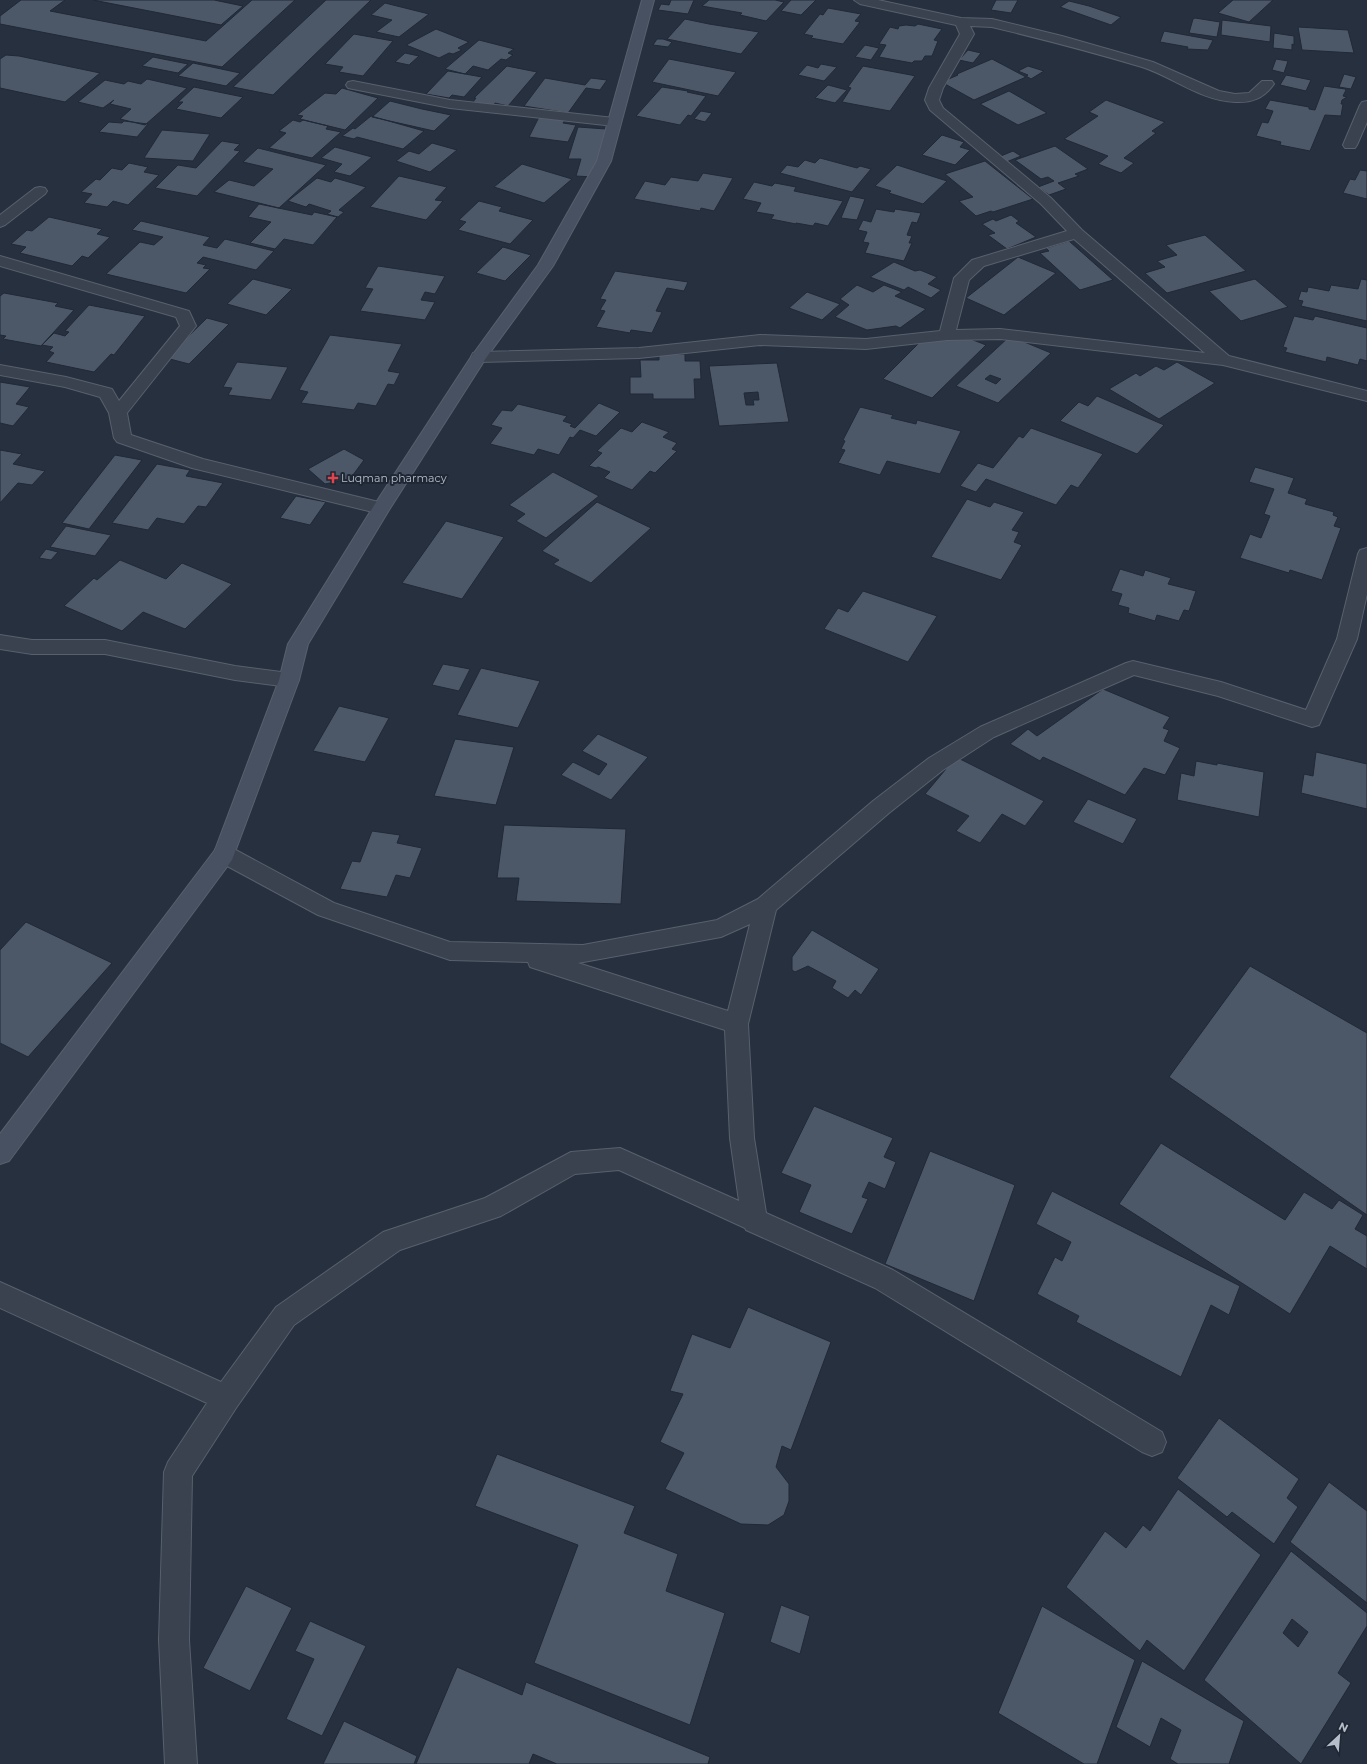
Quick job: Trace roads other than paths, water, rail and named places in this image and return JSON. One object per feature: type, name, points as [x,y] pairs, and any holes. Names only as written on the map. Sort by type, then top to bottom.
[{"type":"street","points":[[0,1153],[224,854],[289,680],[298,644],[381,508],[479,357],[545,266],[604,161],[648,0]]},
{"type":"street","points":[[860,0],[961,22],[992,23],[1057,39],[1148,65],[1216,95],[1235,98],[1253,97],[1267,84]]},
{"type":"street","points":[[961,22],[967,34],[936,88],[932,100],[937,110],[1046,201],[1077,233],[1223,360]]},
{"type":"street","points":[[353,86],[390,94],[490,110],[614,122]]},
{"type":"street","points":[[1350,145],[1367,105]]},
{"type":"street","points":[[0,222],[40,191]]},
{"type":"street","points":[[948,335],[962,278],[978,262],[1077,233]]},
{"type":"street","points":[[0,261],[183,314],[188,326],[118,413]]},
{"type":"street","points":[[479,357],[638,353],[760,340],[796,340],[866,344],[948,335],[1000,334],[1223,360],[1367,396]]},
{"type":"street","points":[[0,370],[66,382],[106,393],[118,413],[123,438],[198,464],[381,508]]},
{"type":"street","points":[[224,854],[326,909],[450,951],[583,954],[720,928],[766,905],[881,807],[936,764],[988,732],[1133,668],[1221,689],[1312,720],[1347,638],[1367,554]]},
{"type":"street","points":[[0,642],[32,647],[105,647],[235,673],[289,680]]},
{"type":"street","points":[[755,1222],[742,1138],[736,1024],[766,905]]},
{"type":"street","points":[[514,952],[736,1024]]},
{"type":"street","points":[[181,1764],[174,1640],[178,1472],[226,1398],[285,1316],[392,1240],[492,1208],[571,1163],[620,1159],[755,1222],[884,1279],[1152,1442]]},
{"type":"street","points":[[0,1296],[226,1398]]},
{"type":"place","name":"Luqman pharmacy","points":[[333,478]]}]
